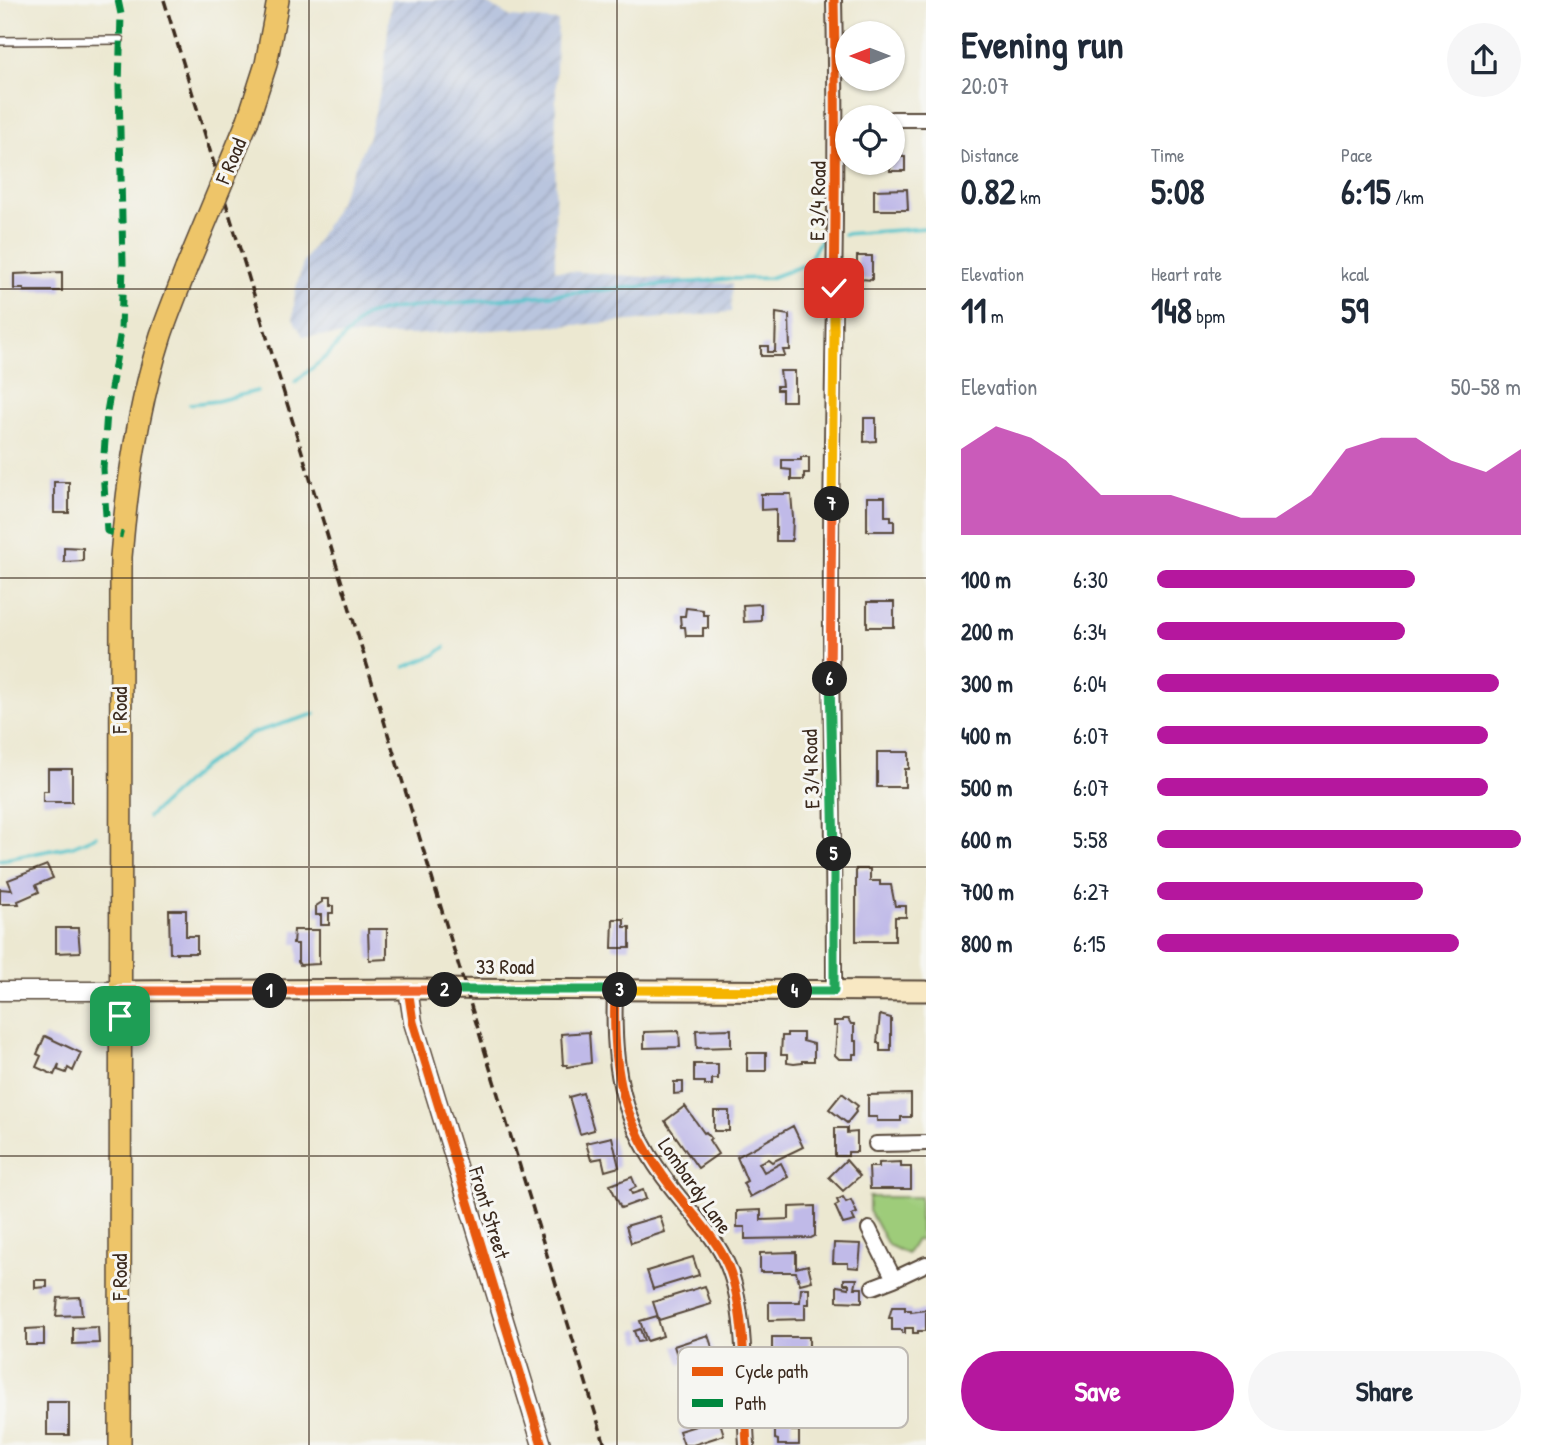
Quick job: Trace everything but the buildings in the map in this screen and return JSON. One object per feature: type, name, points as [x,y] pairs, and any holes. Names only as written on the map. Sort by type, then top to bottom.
[{"type":"main road","name":"F Road","points":[[120,1445],[119,605],[124,513],[135,442],[152,366],[186,269],[248,120],[266,64],[278,0]]},
{"type":"main road","name":"33 Road","points":[[120,991],[926,991]]},
{"type":"street","name":"E 3/4 Road","points":[[834,0],[841,105]]},
{"type":"street","points":[[905,118],[926,119]]},
{"type":"street","name":"E 3/4 Road","points":[[834,991],[830,698],[841,175]]},
{"type":"street","name":"Front Street","points":[[408,989],[413,1022],[542,1445]]},
{"type":"street","name":"Lombardy Lane","points":[[615,990],[615,1059],[621,1090],[631,1119],[664,1177],[713,1240],[728,1265],[740,1318],[742,1347]]},
{"type":"street","name":"33 Road","points":[[0,991],[120,991]]},
{"type":"street","points":[[876,1144],[926,1143]]},
{"type":"street","points":[[869,1229],[894,1279]]},
{"type":"street","points":[[873,1287],[926,1264]]},
{"type":"lane","points":[[0,41],[120,40]]},
{"type":"shaded area","points":[[391,0],[480,0],[511,17],[558,21],[555,270],[732,284],[731,312],[607,323],[410,335],[303,336],[293,319],[295,292],[303,263],[333,214],[369,136],[383,81]]},
{"type":"green space","points":[[869,1197],[920,1197],[920,1240],[916,1240],[907,1254],[888,1245],[869,1211]]},
{"type":"waterway","points":[[844,234],[926,228]]},
{"type":"waterway","points":[[295,382],[327,356],[364,316],[390,309],[727,279],[770,278],[807,264],[823,235]]},
{"type":"waterway","points":[[190,404],[217,401],[257,391]]},
{"type":"waterway","points":[[405,667],[435,655],[445,647]]},
{"type":"waterway","points":[[148,817],[204,766],[252,733],[315,714]]},
{"type":"waterway","points":[[0,860],[73,846],[96,836]]},
{"type":"railway","points":[[164,0],[605,1445]]},
{"type":"marked path","points":[[118,0],[121,14],[121,331],[107,412],[103,469],[107,531],[123,535]]},
{"type":"cycle path","points":[[834,0],[831,602],[834,991]]},
{"type":"cycle path","points":[[408,989],[413,1022],[542,1445]]},
{"type":"cycle path","points":[[615,990],[618,1071],[631,1118],[655,1164],[723,1255],[739,1307],[743,1347]]},
{"type":"cycle path","points":[[746,1428],[747,1445]]},
{"type":"route","points":[[120,1016],[120,991],[834,991],[834,843],[830,711],[834,288]]}]
